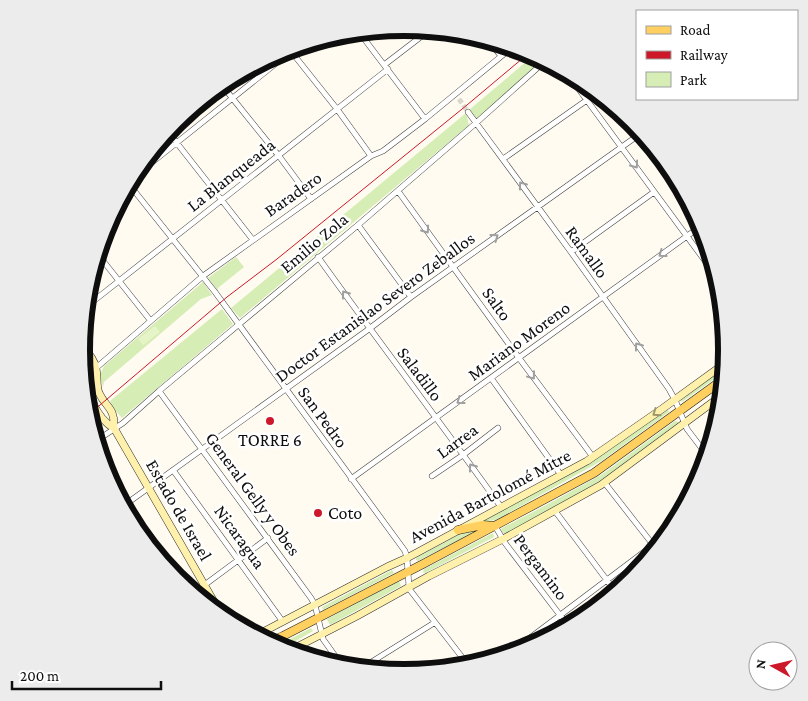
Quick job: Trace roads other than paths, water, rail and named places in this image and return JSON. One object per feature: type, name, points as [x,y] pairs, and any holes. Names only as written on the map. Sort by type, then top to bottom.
[{"type":"main road","name":"Avenida Bartolomé Mitre","points":[[279,638],[594,473],[717,383]]},
{"type":"main road","points":[[458,530],[483,525],[495,526]]},
{"type":"street","name":"La Blanqueada","points":[[94,300],[279,156],[421,37]]},
{"type":"street","points":[[364,39],[425,119]]},
{"type":"street","points":[[496,50],[501,56]]},
{"type":"street","name":"Baradero","points":[[96,368],[203,276],[371,156],[383,151],[457,97],[505,53]]},
{"type":"street","points":[[295,56],[371,156]]},
{"type":"street","points":[[153,161],[271,66]]},
{"type":"street","name":"Emilio Zola","points":[[102,437],[123,423],[238,324],[358,225],[539,67]]},
{"type":"street","points":[[579,89],[706,262]]},
{"type":"street","points":[[226,91],[311,199]]},
{"type":"street","points":[[503,159],[587,100]]},
{"type":"street","name":"Ramallo","points":[[468,112],[571,252],[676,400],[687,429],[703,450]]},
{"type":"street","points":[[172,138],[253,240]]},
{"type":"street","name":"Doctor Estanislao Severo Zeballos","points":[[129,502],[635,138]]},
{"type":"street","name":"San Pedro","points":[[134,190],[203,276],[405,551],[409,587]]},
{"type":"street","name":"Salto","points":[[398,191],[593,457]]},
{"type":"street","points":[[571,252],[654,192]]},
{"type":"street","points":[[358,225],[411,297]]},
{"type":"street","name":"Mariano Moreno","points":[[352,479],[694,231]]},
{"type":"street","name":"Saladillo","points":[[318,257],[501,507]]},
{"type":"street","points":[[103,260],[150,320]]},
{"type":"street","points":[[90,356],[96,368]]},
{"type":"street","name":"Estado de Israel","points":[[91,385],[96,368]]},
{"type":"street","name":"Estado de Israel","points":[[96,368],[98,391],[111,409],[114,428]]},
{"type":"street","name":"Avenida Bartolomé Mitre","points":[[264,632],[562,475],[593,457],[718,368]]},
{"type":"street","points":[[491,378],[562,475]]},
{"type":"street","name":"General Gelly y Obes","points":[[160,391],[312,598],[321,634]]},
{"type":"street","points":[[297,646],[555,511],[604,482],[714,401]]},
{"type":"street","name":"Estado de Israel","points":[[96,410],[114,428],[213,600]]},
{"type":"street","name":"Larrea","points":[[432,476],[498,428]]},
{"type":"street","name":"Nicaragua","points":[[173,470],[283,622]]},
{"type":"street","points":[[604,482],[653,542]]},
{"type":"street","points":[[555,511],[612,586]]},
{"type":"street","name":"Pergamino","points":[[495,526],[564,621]]},
{"type":"street","points":[[199,589],[268,538]]},
{"type":"street","points":[[526,640],[646,551]]},
{"type":"street","points":[[409,587],[463,659]]},
{"type":"street","points":[[371,663],[434,623]]},
{"type":"street","points":[[321,634],[336,657]]},
{"type":"tunnel","points":[[459,99],[468,112]]},
{"type":"railway","points":[[95,409],[227,297],[277,259],[522,59]]},
{"type":"place","name":"TORRE 6","points":[[270,421]]},
{"type":"place","name":"Coto","points":[[318,513]]}]
